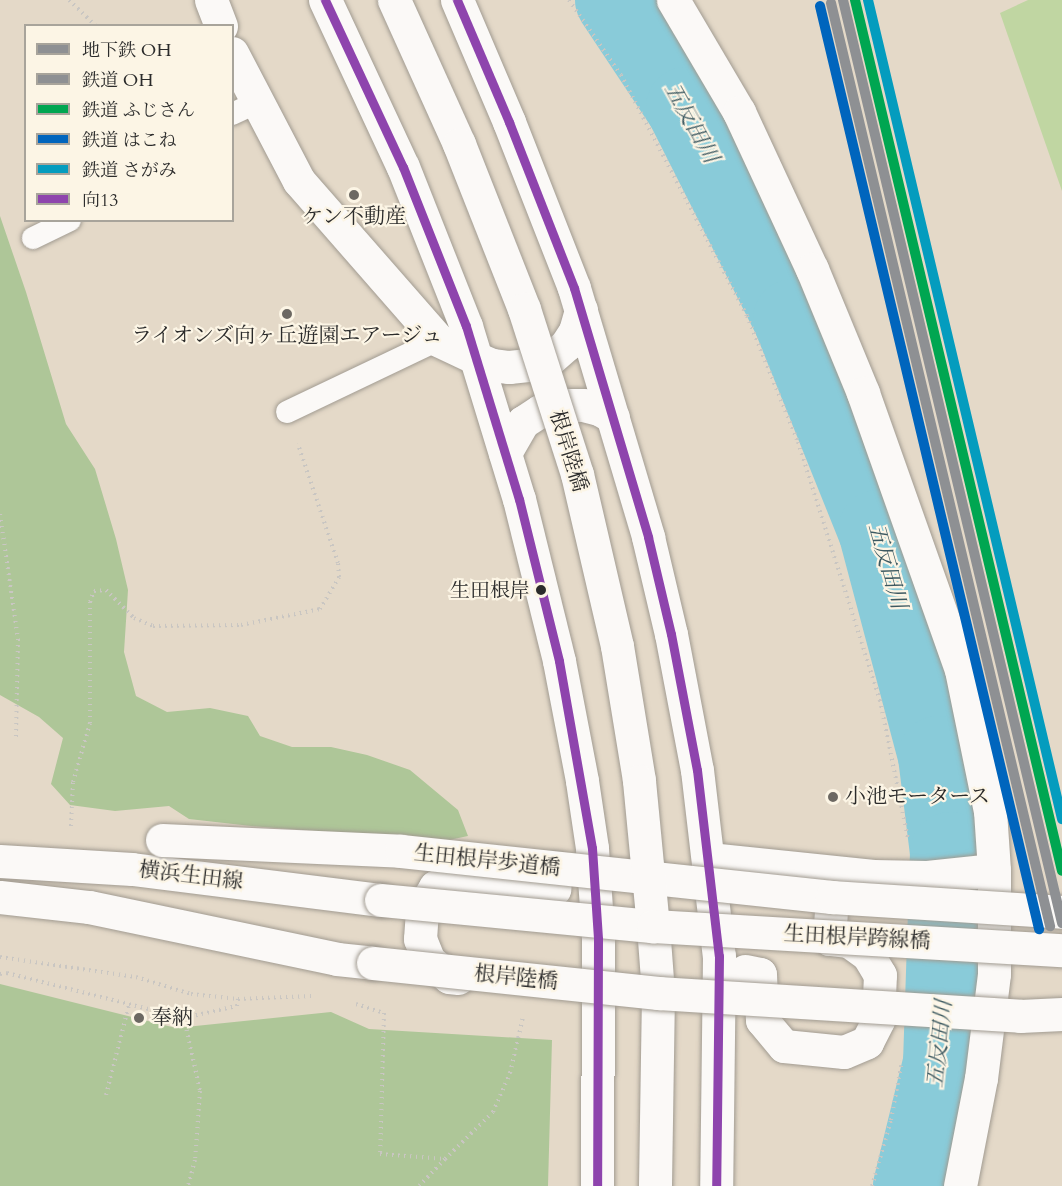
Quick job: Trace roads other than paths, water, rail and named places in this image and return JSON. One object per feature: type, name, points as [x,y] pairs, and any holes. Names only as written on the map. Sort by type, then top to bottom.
[{"type":"main road","points":[[211,0],[220,24]]},
{"type":"main road","points":[[325,0],[403,167],[478,359],[559,661],[592,848],[598,939],[597,1186]]},
{"type":"main road","name":"根岸陸橋","points":[[394,0],[459,144],[524,309],[577,474],[617,646],[639,781],[658,993],[655,1186]]},
{"type":"main road","points":[[457,0],[509,122],[581,310],[648,537],[671,634],[697,770],[720,956],[716,1186]]},
{"type":"main road","points":[[673,0],[739,112],[812,268],[863,393],[961,670],[990,811],[985,871],[994,974],[981,1078],[960,1186]]},
{"type":"main road","points":[[234,61],[245,108],[299,181],[438,340],[492,365],[509,367],[528,365],[551,358],[566,345],[575,330],[581,310]]},
{"type":"main road","points":[[505,453],[523,422],[540,411],[564,405],[583,405],[599,409],[613,417]]},
{"type":"main road","name":"生田根岸歩道橋","points":[[162,840],[401,851],[832,897],[1062,912]]},
{"type":"main road","points":[[709,859],[873,876],[921,877],[985,871]]},
{"type":"main road","name":"横浜生田線","points":[[0,861],[132,869],[381,900],[653,926]]},
{"type":"main road","points":[[556,869],[554,889],[455,878],[435,887],[422,909],[420,939],[429,961],[449,977],[578,991]]},
{"type":"main road","name":"根岸陸橋","points":[[0,897],[89,907],[337,959],[658,993]]},
{"type":"main road","points":[[745,971],[760,974],[762,1020],[784,1046],[844,1052],[867,1042],[878,1020],[880,975],[868,955],[849,941],[830,939],[832,897]]},
{"type":"main road","name":"生田根岸跨線橋","points":[[653,926],[1062,950]]},
{"type":"main road","points":[[658,993],[1020,1016],[1062,1014]]},
{"type":"lane","points":[[33,238],[66,222]]},
{"type":"lane","points":[[287,412],[438,340]]},
{"type":"waterway","name":"五反田川","points":[[615,0],[686,107],[793,319],[878,530],[938,756],[950,852],[943,1063],[913,1186]]},
{"type":"metro line","name":"OH","points":[[843,0],[1062,923]]},
{"type":"rail line","name":"ふじさん","points":[[855,0],[1062,871]]},
{"type":"rail line","name":"さがみ","points":[[868,0],[1062,819]]},
{"type":"rail line","name":"OH","points":[[831,3],[1050,926]]},
{"type":"rail line","name":"はこね","points":[[820,6],[1039,929]]},
{"type":"place","name":"ケン不動産","points":[[354,195]]},
{"type":"place","name":"ライオンズ向ヶ丘遊園エアージュ","points":[[287,314]]},
{"type":"place","name":"生田根岸","points":[[541,590]]},
{"type":"place","name":"小池モータース","points":[[833,797]]},
{"type":"place","name":"奉納","points":[[139,1018]]}]
